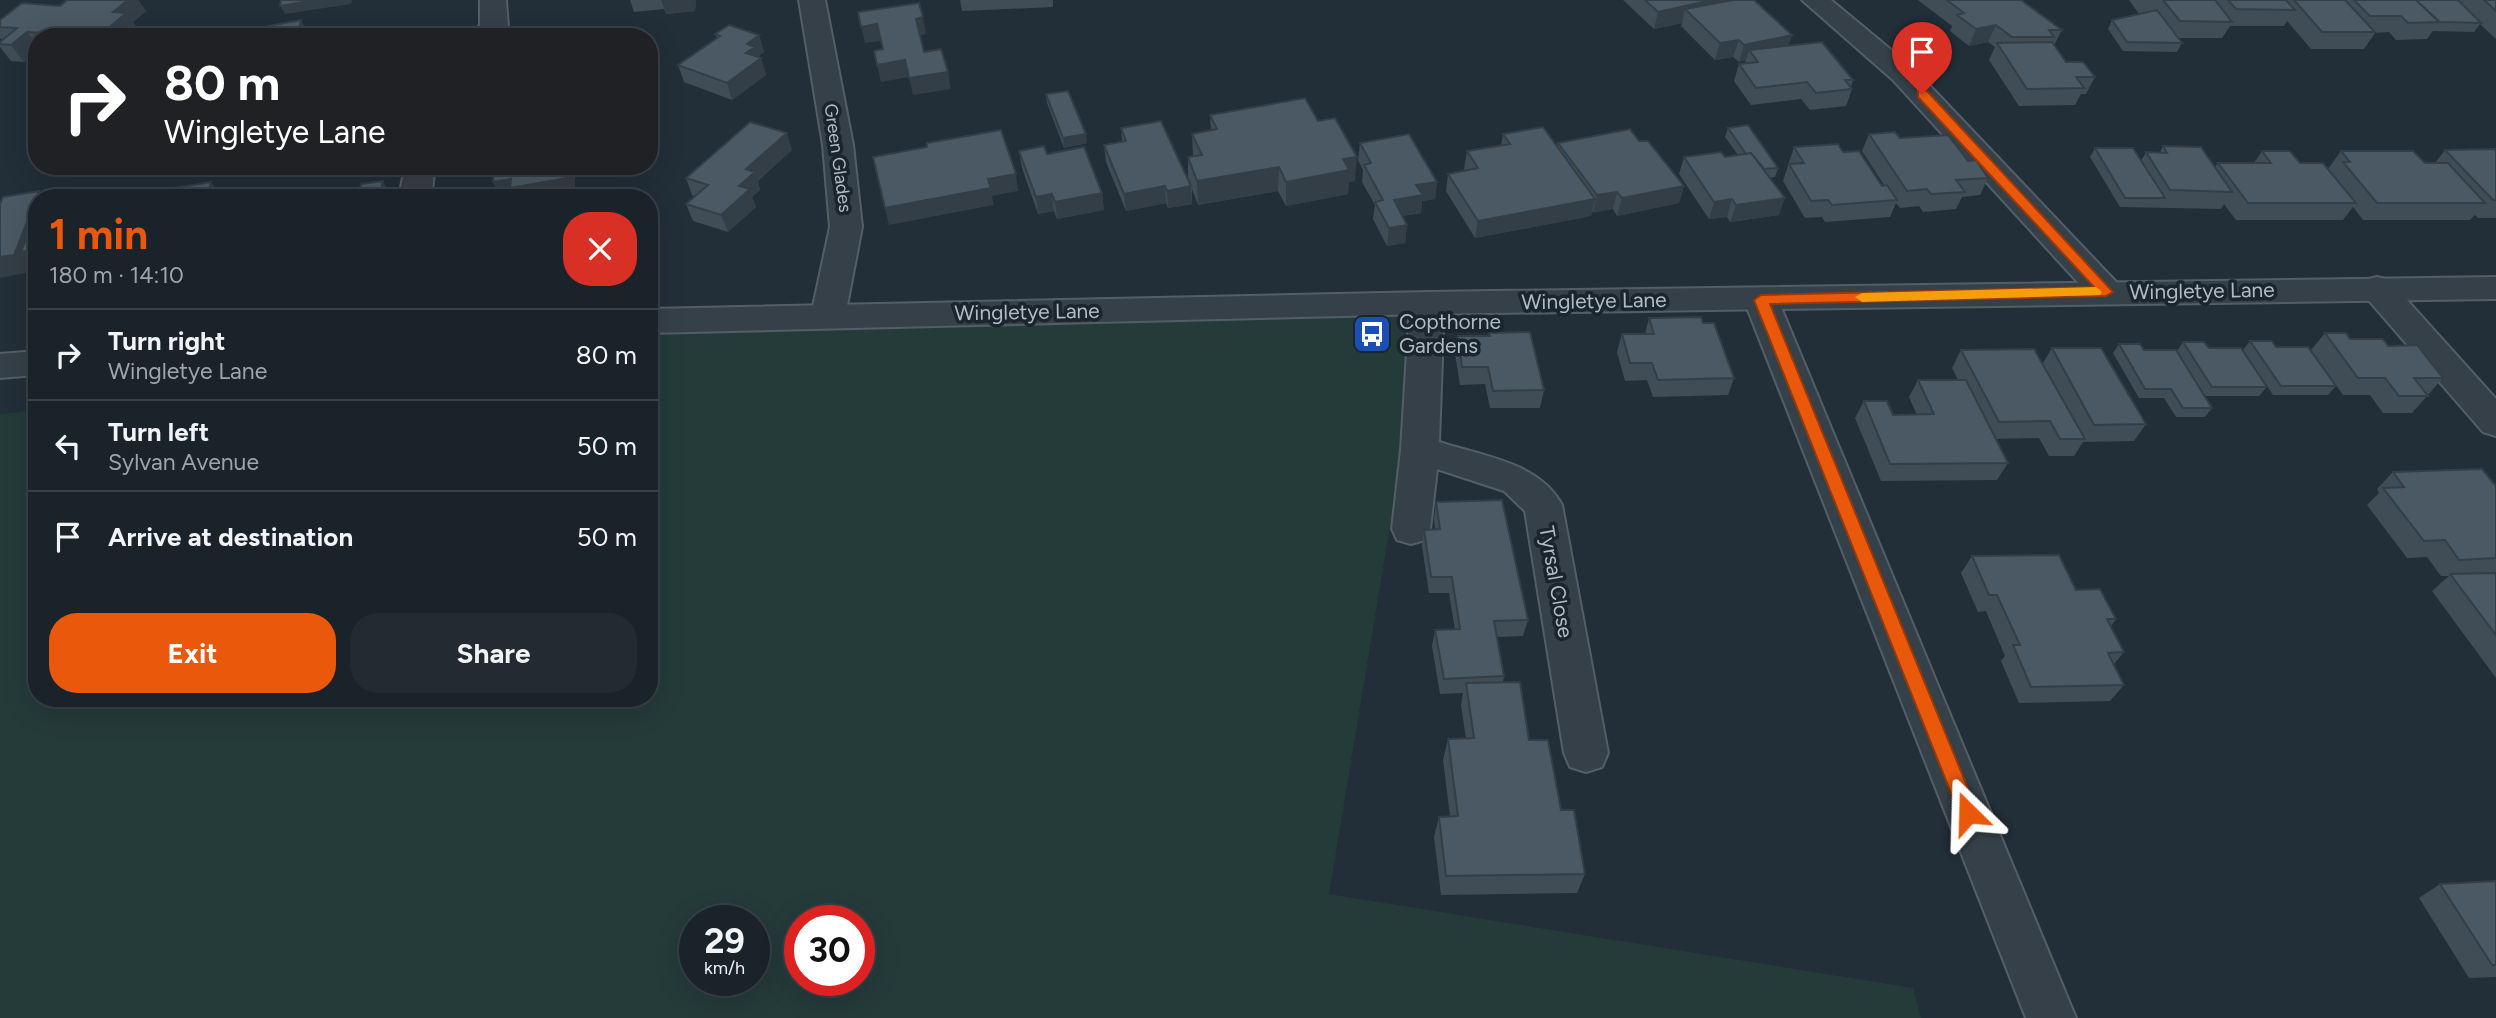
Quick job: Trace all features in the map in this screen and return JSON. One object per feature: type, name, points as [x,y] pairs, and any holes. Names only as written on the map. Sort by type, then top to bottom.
[{"type":"street","points":[[493,0],[494,28]]},
{"type":"street","name":"Green Glades","points":[[812,0],[838,145],[846,227],[828,316]]},
{"type":"street","points":[[1815,0],[1903,74],[2106,292]]},
{"type":"street","points":[[2377,288],[2496,423]]},
{"type":"street","name":"Wingletye Lane","points":[[658,321],[1427,303],[2496,288]]},
{"type":"street","points":[[1761,300],[2051,1018]]},
{"type":"street","points":[[1411,529],[1420,450],[1427,303]]},
{"type":"street","points":[[0,366],[28,364]]},
{"type":"street","name":"Tyrsal Close","points":[[1420,450],[1517,481],[1543,505],[1586,752]]},
{"type":"green space","points":[[1427,303],[1329,894],[1913,988],[1921,1018],[0,1018],[0,414],[28,411],[28,707],[658,707],[658,327]]},
{"type":"building","points":[[67,0],[128,0],[113,12],[126,13],[109,28],[28,28],[28,32],[11,45],[0,44],[17,28],[0,27],[0,20],[22,3],[60,6]]},
{"type":"building","points":[[281,0],[315,0],[280,6]]},
{"type":"building","points":[[1645,0],[1712,0],[1658,12]]},
{"type":"building","points":[[1733,0],[1754,0],[1792,35],[1744,45],[1739,40],[1720,43],[1685,9]]},
{"type":"building","points":[[1947,0],[2021,0],[2062,30],[2049,30],[2054,37],[2012,37],[1996,25],[1976,29],[1957,15],[1964,13]]},
{"type":"building","points":[[2163,0],[2215,0],[2232,22],[2180,21]]},
{"type":"building","points":[[2228,0],[2286,0],[2295,10],[2236,9]]},
{"type":"building","points":[[2294,0],[2345,0],[2375,32],[2322,32]]},
{"type":"building","points":[[2354,0],[2416,0],[2440,22],[2408,23],[2401,16],[2370,16]]},
{"type":"building","points":[[2416,0],[2458,0],[2481,23],[2439,22]]},
{"type":"building","points":[[2484,0],[2496,0],[2496,11]]},
{"type":"building","points":[[919,3],[923,17],[916,19],[924,52],[941,49],[948,72],[909,78],[905,60],[877,65],[874,51],[883,49],[877,24],[861,27],[858,12]]},
{"type":"building","points":[[2157,10],[2182,43],[2127,42],[2112,20]]},
{"type":"building","points":[[301,20],[300,28],[268,26]]},
{"type":"building","points":[[729,25],[759,35],[747,44],[755,47],[746,53],[761,58],[727,83],[678,65],[720,36],[715,34]]},
{"type":"building","points":[[1822,42],[1853,80],[1845,80],[1852,89],[1816,93],[1807,82],[1756,88],[1739,64],[1758,62],[1749,50]]},
{"type":"building","points":[[2052,42],[2066,62],[2083,62],[2095,77],[2076,77],[2084,88],[2027,89],[1997,43]]},
{"type":"building","points":[[1068,91],[1086,134],[1063,138],[1046,94]]},
{"type":"building","points":[[1305,98],[1318,121],[1335,118],[1357,157],[1343,159],[1349,170],[1286,182],[1279,167],[1197,181],[1188,157],[1202,155],[1192,134],[1217,129],[1210,115]]},
{"type":"building","points":[[1161,121],[1191,186],[1167,191],[1165,186],[1124,194],[1104,145],[1126,141],[1121,128]]},
{"type":"building","points":[[750,122],[787,133],[746,169],[755,172],[739,186],[750,189],[721,215],[686,204],[708,185],[686,178]]},
{"type":"building","points":[[1748,125],[1778,168],[1764,169],[1751,153],[1746,154],[1728,128]]},
{"type":"building","points":[[1543,127],[1595,199],[1478,221],[1448,174],[1478,168],[1467,151],[1510,144],[1503,134]]},
{"type":"building","points":[[1630,129],[1639,141],[1648,141],[1684,186],[1622,198],[1617,192],[1597,195],[1558,143]]},
{"type":"building","points":[[1001,130],[1016,174],[988,179],[991,188],[885,208],[873,157],[927,147],[927,143]]},
{"type":"building","points":[[1895,132],[1900,138],[1948,135],[1968,161],[1976,160],[1988,178],[1956,180],[1965,192],[1931,194],[1927,189],[1907,191],[1869,134]]},
{"type":"building","points":[[1409,134],[1437,182],[1416,185],[1423,195],[1394,200],[1407,225],[1389,228],[1375,202],[1383,200],[1364,165],[1371,163],[1360,143]]},
{"type":"building","points":[[1838,144],[1843,152],[1859,151],[1882,186],[1887,185],[1897,200],[1832,205],[1828,200],[1811,201],[1789,164],[1804,163],[1794,147]]},
{"type":"building","points":[[1044,146],[1047,154],[1084,147],[1102,193],[1055,202],[1052,194],[1036,197],[1019,151]]},
{"type":"building","points":[[2163,146],[2201,147],[2232,192],[2170,190],[2146,152],[2167,153]]},
{"type":"building","points":[[2095,148],[2133,148],[2165,198],[2125,198]]},
{"type":"building","points":[[2496,149],[2496,200],[2493,200],[2445,150]]},
{"type":"building","points":[[2262,151],[2290,151],[2300,163],[2323,163],[2356,203],[2248,203],[2218,163],[2271,163]]},
{"type":"building","points":[[2341,151],[2413,151],[2425,163],[2448,163],[2485,203],[2377,203],[2343,162],[2350,162]]},
{"type":"building","points":[[1721,152],[1725,157],[1751,153],[1785,198],[1736,205],[1732,199],[1714,202],[1684,157]]},
{"type":"building","points":[[493,175],[567,175],[567,178],[510,188],[511,179],[493,182]]},
{"type":"building","points":[[383,181],[381,189],[360,189],[361,184]]},
{"type":"building","points":[[211,182],[209,189],[168,189]]},
{"type":"building","points":[[28,193],[28,219],[14,255],[0,257],[0,204],[3,197]]},
{"type":"building","points":[[28,234],[28,251],[21,252]]},
{"type":"building","points":[[1701,317],[1703,323],[1714,323],[1734,378],[1658,380],[1652,363],[1630,363],[1622,334],[1654,334],[1649,318]]},
{"type":"building","points":[[1530,332],[1544,390],[1493,391],[1488,367],[1462,367],[1458,336]]},
{"type":"building","points":[[2325,333],[2346,333],[2350,339],[2383,339],[2388,346],[2417,345],[2443,378],[2414,378],[2428,396],[2399,396],[2385,378],[2358,378]]},
{"type":"building","points":[[2250,341],[2272,341],[2276,347],[2308,347],[2336,386],[2281,386]]},
{"type":"building","points":[[2183,342],[2204,342],[2209,348],[2241,348],[2267,387],[2212,387]]},
{"type":"building","points":[[2119,344],[2140,344],[2144,350],[2176,350],[2212,408],[2183,408],[2171,389],[2145,389]]},
{"type":"building","points":[[2052,348],[2101,348],[2146,424],[2094,425]]},
{"type":"building","points":[[2034,349],[2085,439],[2060,439],[2050,421],[1999,422],[1961,350]]},
{"type":"building","points":[[1918,380],[1966,380],[2008,463],[1890,464],[1864,401],[1887,401],[1893,415],[1934,414]]},
{"type":"building","points":[[2482,469],[2496,486],[2496,558],[2459,560],[2445,540],[2424,541],[2383,488],[2404,487],[2393,472]]},
{"type":"building","points":[[1502,500],[1528,620],[1494,621],[1504,676],[1444,679],[1435,630],[1460,629],[1452,577],[1431,577],[1424,530],[1440,529],[1436,502]]},
{"type":"building","points":[[2059,555],[2076,590],[2100,589],[2116,619],[2107,619],[2124,652],[2108,653],[2124,685],[2031,687],[2013,645],[2020,645],[1997,595],[1989,595],[1972,556]]},
{"type":"building","points":[[2496,573],[2496,635],[2450,574]]},
{"type":"building","points":[[1520,682],[1529,740],[1548,740],[1561,810],[1574,810],[1585,874],[1446,876],[1439,817],[1458,816],[1448,739],[1474,738],[1466,683]]},
{"type":"building","points":[[2496,881],[2496,965],[2492,965],[2440,884]]},
{"type":"slow traffic","points":[[1862,297],[2096,292]]},
{"type":"place","name":"Copthorne Gardens","points":[[1372,334]]},
{"type":"route","points":[[1922,94],[2106,292],[1761,300],[1968,813]]}]
